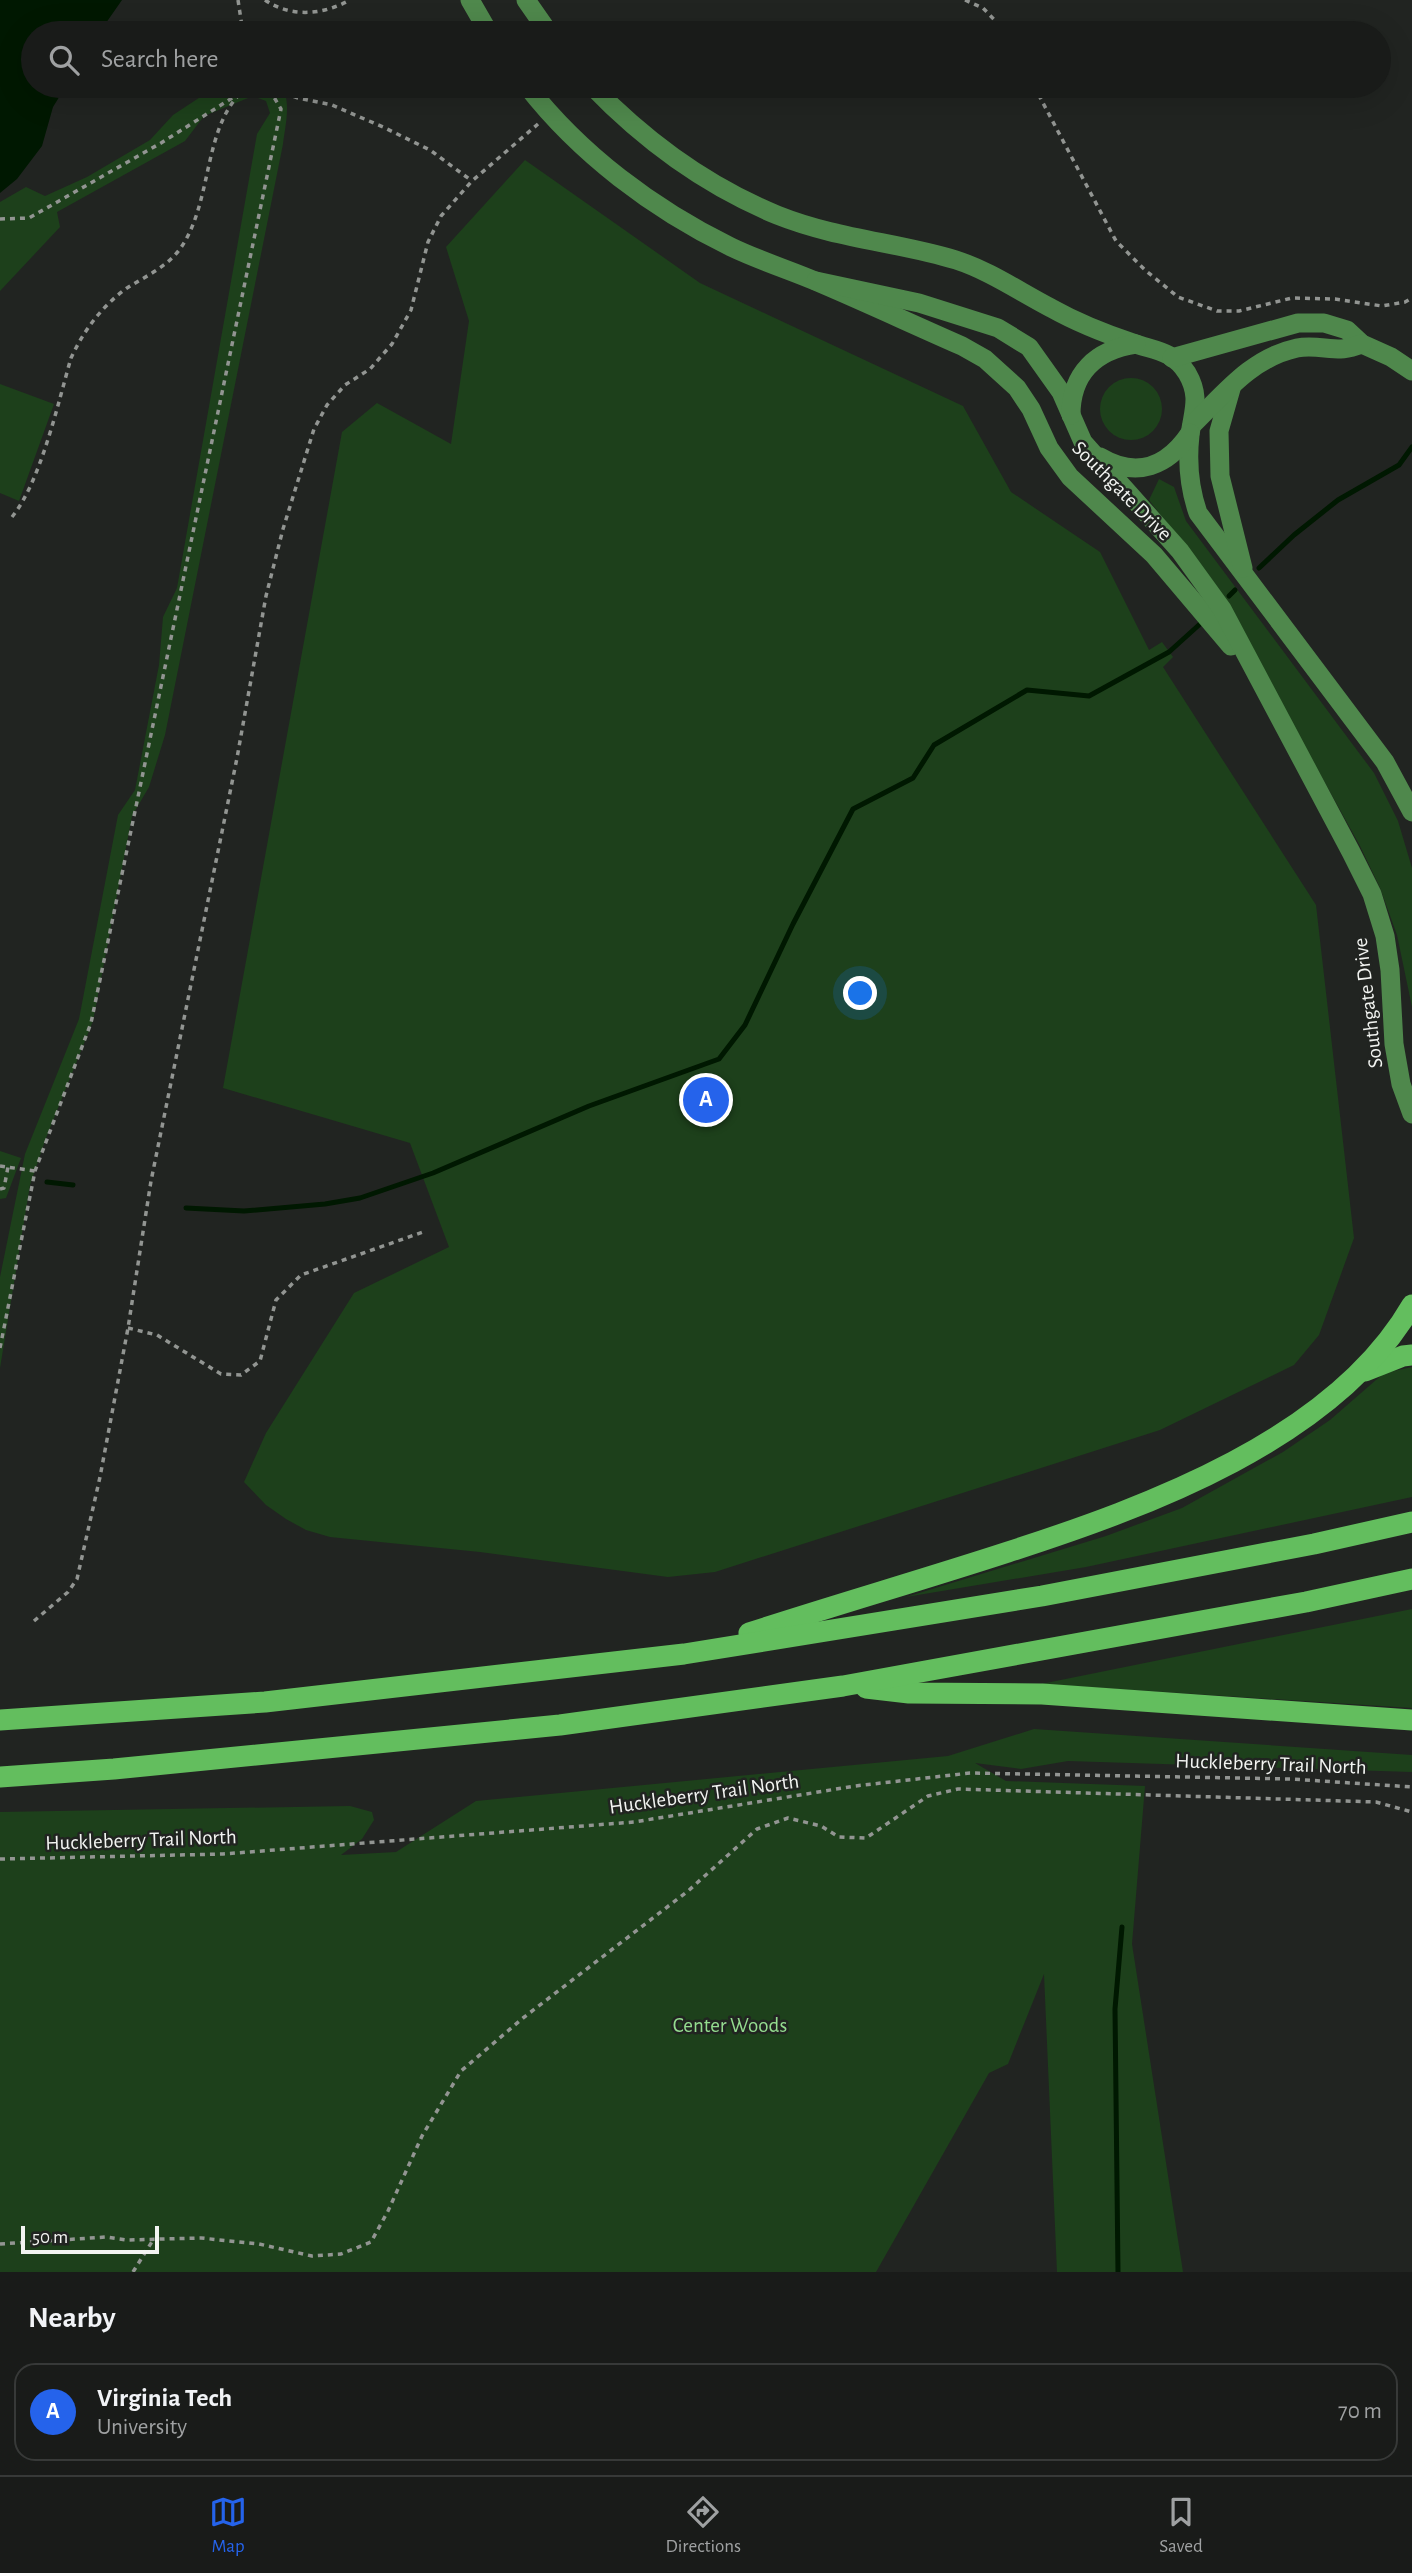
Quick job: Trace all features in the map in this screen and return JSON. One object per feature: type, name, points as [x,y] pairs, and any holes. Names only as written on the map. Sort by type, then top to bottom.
[{"type":"highway","points":[[684,1654],[1100,1522],[1174,1492],[1272,1439],[1318,1407],[1361,1373],[1401,1324],[1412,1305]]},
{"type":"highway","points":[[1361,1373],[1412,1355]]},
{"type":"highway","points":[[0,1720],[265,1702],[684,1654],[1042,1596],[1314,1544],[1412,1522]]},
{"type":"highway","points":[[0,1777],[127,1768],[560,1725],[843,1686],[1306,1602],[1412,1579]]},
{"type":"highway","points":[[843,1686],[909,1693],[1042,1694],[1412,1720]]},
{"type":"main road","points":[[470,0],[482,21]]},
{"type":"main road","points":[[526,0],[541,21]]},
{"type":"main road","name":"Southgate Drive","points":[[537,98],[592,154],[657,206],[730,246],[771,265],[816,281],[962,346],[985,359],[1017,388],[1031,409],[1049,448],[1070,477],[1110,511],[1162,563],[1218,629],[1271,700]]},
{"type":"main road","points":[[603,98],[660,148],[708,180],[744,199],[824,231],[968,264],[1054,310],[1136,344],[1155,348],[1172,358],[1298,323],[1324,323],[1347,330],[1362,344],[1391,357],[1412,371]]},
{"type":"main road","name":"Southgate Drive","points":[[816,281],[919,303],[998,328],[1029,347],[1061,392],[1083,442],[1148,512],[1222,609],[1372,894],[1385,936],[1396,1057],[1401,1084],[1412,1114]]},
{"type":"main road","name":"Southgate Drive","points":[[1071,415],[1071,397],[1084,370],[1098,356],[1116,347],[1136,344]]},
{"type":"main road","points":[[1191,429],[1232,384],[1257,364],[1276,354],[1299,348],[1342,349],[1362,344]]},
{"type":"main road","name":"Southgate Drive","points":[[1172,358],[1186,373],[1194,392],[1196,413],[1191,429],[1188,475],[1198,513],[1385,762],[1412,812]]},
{"type":"main road","points":[[1232,384],[1219,430],[1219,454],[1223,495],[1245,576]]},
{"type":"main road","name":"Southgate Drive","points":[[1096,455],[1112,464],[1130,468],[1148,467],[1172,454],[1191,429]]},
{"type":"path","points":[[238,0],[241,21]]},
{"type":"path","points":[[265,0],[285,10],[305,13],[321,12],[350,0]]},
{"type":"path","points":[[965,0],[982,8],[995,21]]},
{"type":"path","points":[[0,219],[29,218],[161,143],[232,98]]},
{"type":"path","points":[[12,517],[22,505],[32,482],[79,340],[112,300],[162,267],[183,245],[201,202],[221,122],[237,98]]},
{"type":"path","points":[[0,1348],[35,1171],[91,1023],[281,108],[275,98]]},
{"type":"path","points":[[298,98],[332,105],[383,127],[430,150],[472,181]]},
{"type":"path","points":[[1040,98],[1112,235],[1144,270],[1178,298],[1217,311],[1239,311],[1292,298],[1335,299],[1382,306],[1412,298]]},
{"type":"path","points":[[34,1621],[68,1592],[77,1579],[128,1328],[151,1181],[237,758],[266,596],[283,529],[314,429],[327,404],[345,386],[370,369],[392,344],[411,310],[428,242],[441,216],[472,181],[550,113]]},
{"type":"path","points":[[0,1166],[35,1171]]},
{"type":"path","points":[[0,1189],[4,1188],[8,1167]]},
{"type":"path","points":[[128,1328],[157,1335],[221,1374],[241,1375],[260,1361],[276,1300],[301,1275],[423,1232]]},
{"type":"path","name":"Huckleberry Trail North","points":[[0,1859],[223,1854],[634,1822],[855,1786],[970,1773],[1291,1779],[1412,1787]]},
{"type":"path","points":[[0,2244],[106,2237],[153,2240],[201,2238],[258,2244],[312,2256],[341,2254],[371,2242],[422,2136],[461,2071],[523,2018],[688,1891],[757,1829],[778,1821],[788,1818],[821,1826],[839,1837],[866,1838],[928,1796],[958,1788],[1376,1802],[1412,1812]]},
{"type":"path","points":[[132,2272],[153,2240]]},
{"type":"green space","points":[[199,98],[248,98],[204,116],[185,141],[57,212],[60,227],[0,291],[0,202],[26,187],[45,196],[87,177],[150,140],[173,115]]},
{"type":"green space","points":[[258,98],[286,98],[283,144],[165,735],[149,787],[132,816],[93,1021],[30,1185],[0,1368],[0,1277],[25,1154],[79,1019],[118,815],[135,790],[159,665],[163,617],[177,588],[257,134],[270,113],[266,101]]},
{"type":"green space","points":[[525,160],[700,283],[963,406],[1011,492],[1100,552],[1149,650],[1162,642],[1173,657],[1163,667],[1316,905],[1354,1238],[1319,1335],[1294,1365],[1160,1430],[715,1572],[668,1577],[480,1552],[330,1537],[306,1530],[286,1519],[266,1505],[244,1482],[266,1433],[354,1293],[449,1247],[410,1143],[223,1088],[342,432],[377,403],[451,444],[469,321],[446,247]]},
{"type":"green space","points":[[1131,378],[1143,380],[1153,387],[1160,397],[1160,421],[1153,431],[1143,438],[1131,440],[1119,438],[1109,431],[1102,421],[1100,409],[1102,397],[1109,387],[1119,380]]},
{"type":"green space","points":[[0,384],[54,404],[19,501],[0,493]]},
{"type":"green space","points":[[1159,479],[1174,487],[1186,521],[1374,773],[1398,821],[1412,868],[1412,1007],[1397,935],[1380,888],[1360,846],[1227,606],[1149,500]]},
{"type":"green space","points":[[0,1151],[21,1158],[6,1198],[0,1199]]},
{"type":"green space","points":[[1412,1367],[1412,1497],[1086,1567],[906,1597],[1106,1536],[1182,1508],[1283,1452],[1330,1420],[1384,1373]]},
{"type":"green space","points":[[1412,1609],[1412,1708],[1041,1684]]},
{"type":"green space","name":"Center Woods","points":[[1034,1729],[1412,1755],[1412,1772],[1068,1761],[1021,1769],[975,1763],[1006,1781],[1145,1786],[1132,1944],[1183,2272],[1057,2272],[1044,1974],[1008,2064],[989,2073],[876,2272],[0,2272],[0,1812],[350,1806],[372,1812],[374,1820],[362,1839],[341,1855],[396,1852],[476,1801],[948,1756]]},
{"type":"shaded area","points":[[0,0],[122,0],[107,21],[21,21],[21,98],[59,98],[53,107],[42,146],[17,179],[0,193]]},
{"type":"waterway","points":[[1259,568],[1294,535],[1338,500],[1399,465],[1412,447]]},
{"type":"waterway","points":[[1229,596],[1235,590]]},
{"type":"waterway","points":[[186,1208],[244,1211],[360,1198],[433,1173],[589,1106],[719,1059],[745,1025],[793,924],[853,809],[913,778],[934,745],[1027,690],[1089,696],[1169,652],[1200,624]]},
{"type":"waterway","points":[[47,1182],[73,1185]]},
{"type":"waterway","points":[[1118,2272],[1115,2009],[1122,1927]]},
{"type":"place","name":"Virginia Tech","points":[[706,1100]]}]
